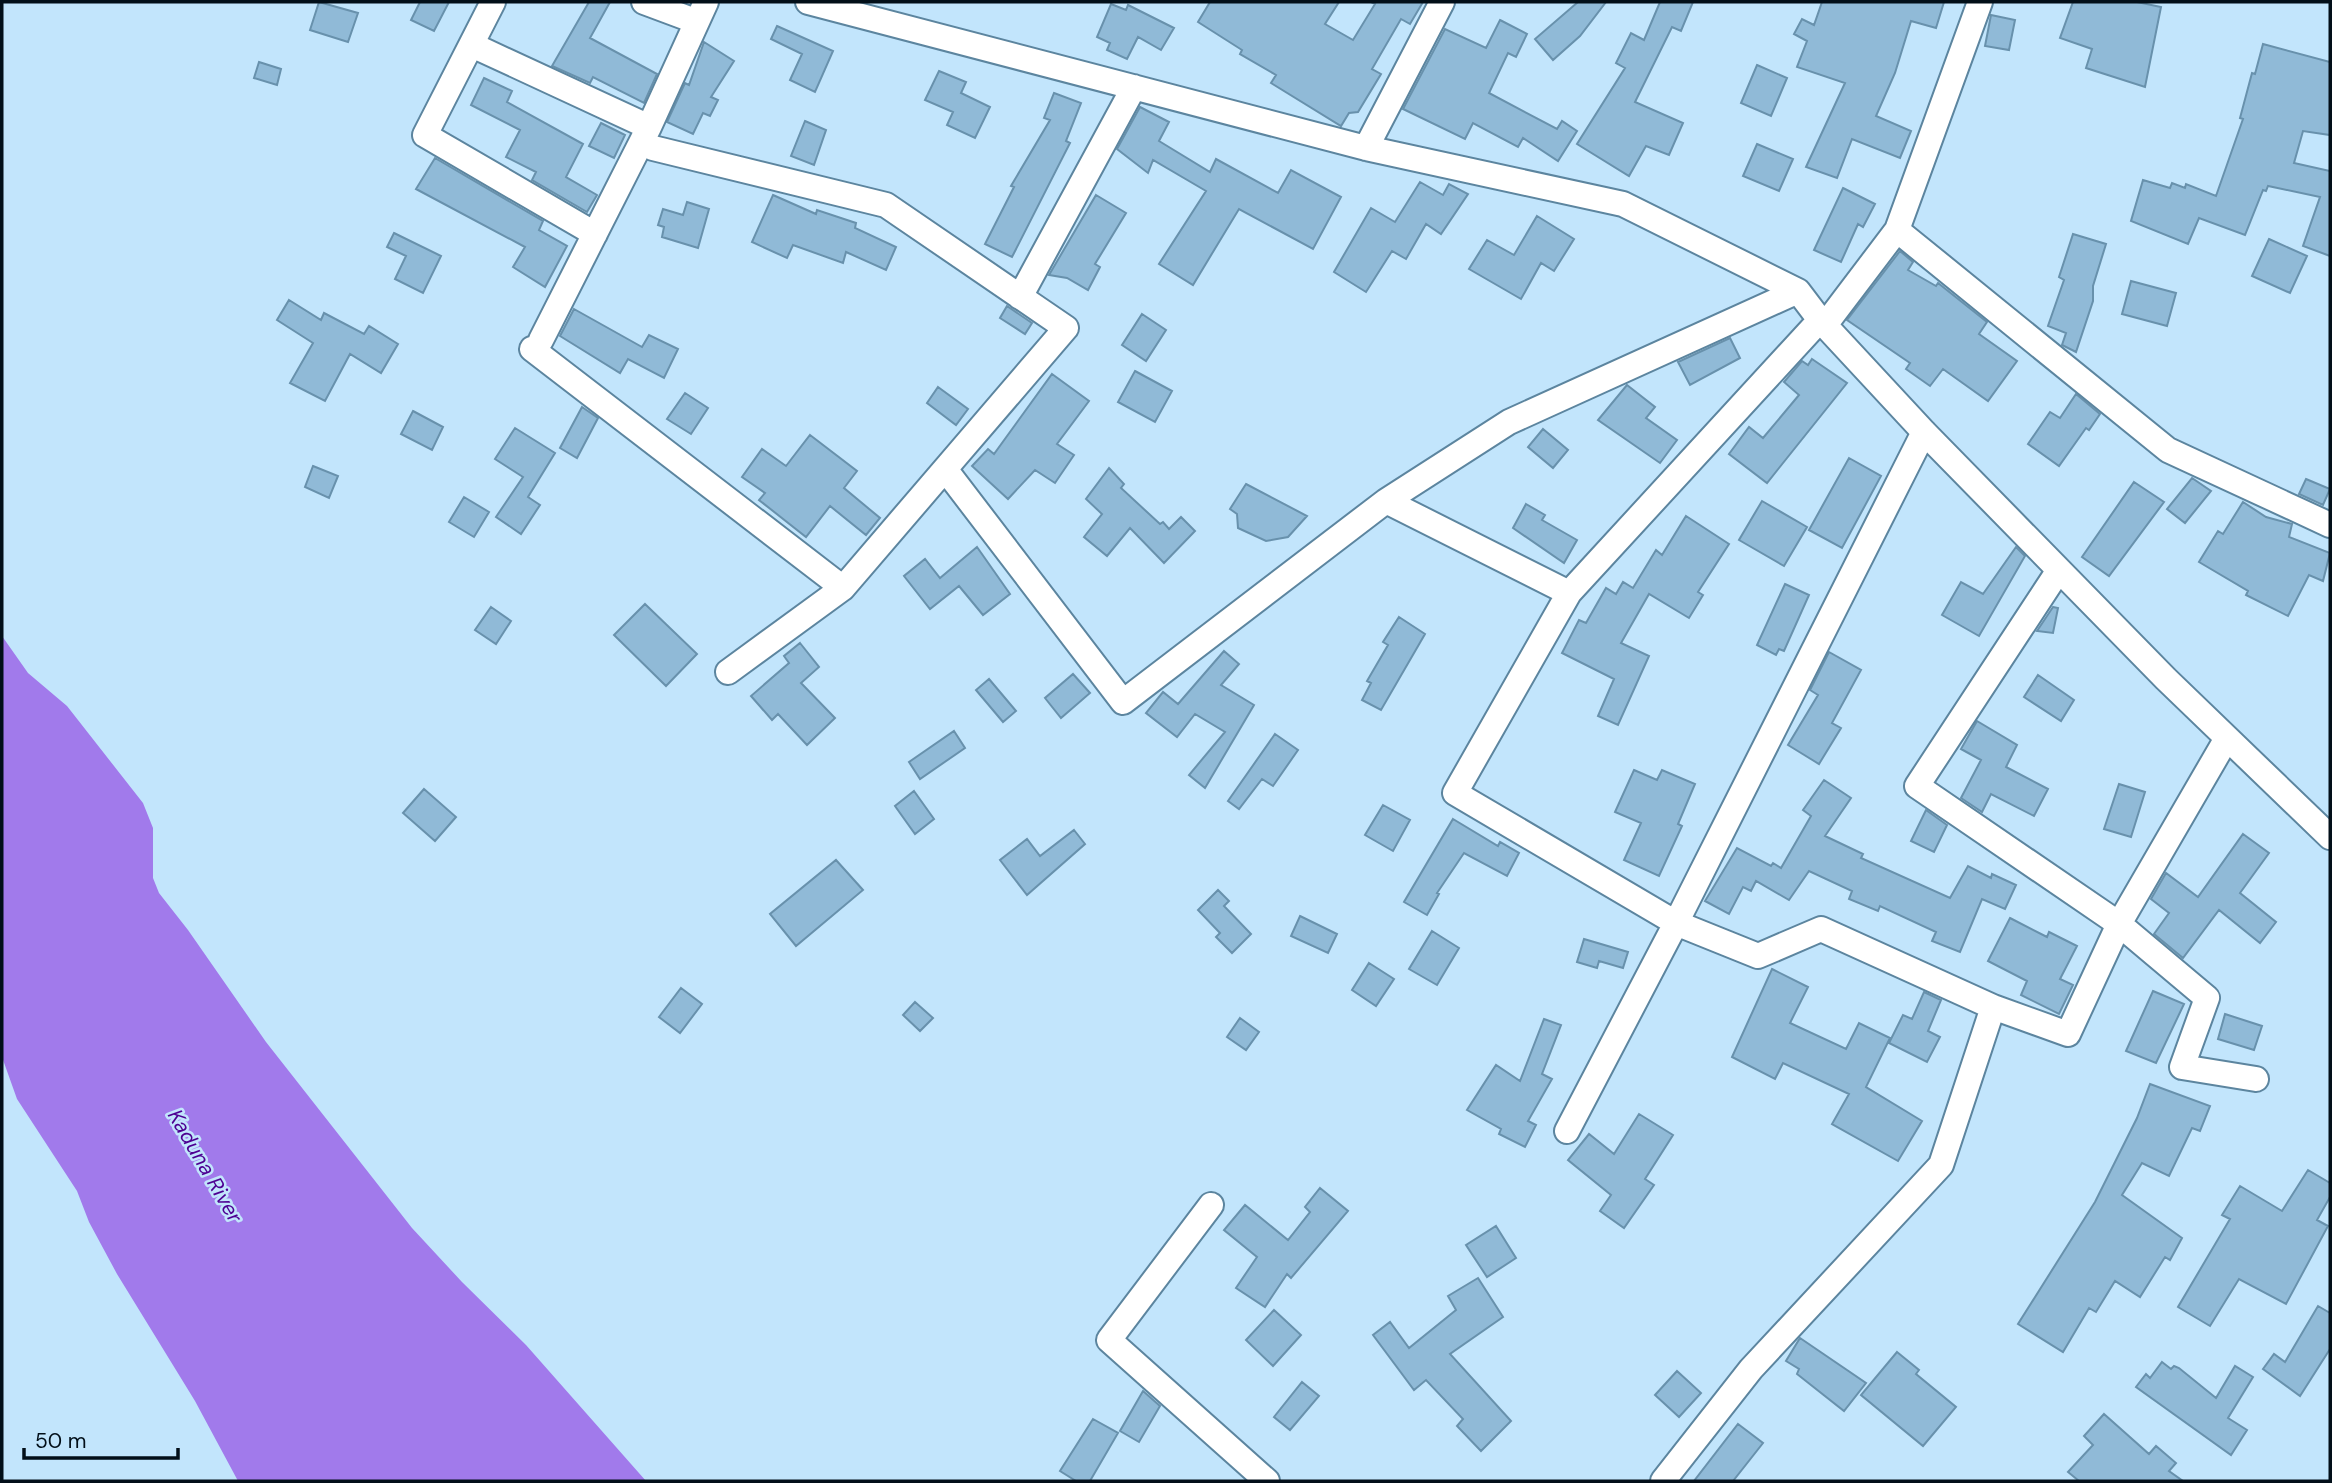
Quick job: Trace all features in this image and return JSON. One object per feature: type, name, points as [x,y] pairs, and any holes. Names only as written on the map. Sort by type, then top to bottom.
[{"type":"street","points":[[493,2],[425,135],[595,234]]},
{"type":"street","points":[[645,2],[700,11],[651,138],[595,234],[536,344],[843,588]]},
{"type":"street","points":[[808,2],[1366,148],[1623,204],[1798,291],[1822,323],[1924,432],[2059,570],[2330,837]]},
{"type":"street","points":[[1366,148],[1442,2]]},
{"type":"street","points":[[1980,2],[1897,230],[1822,323],[1569,593],[1455,793],[1676,923],[1758,956],[1821,929],[1993,1007],[2068,1034],[2119,924],[2227,737]]},
{"type":"street","points":[[472,45],[651,138],[886,205],[1066,328],[843,588],[728,672]]},
{"type":"street","points":[[1020,297],[1134,87]]},
{"type":"street","points":[[1897,230],[2168,450],[2330,525]]},
{"type":"street","points":[[945,469],[1123,702],[1386,501],[1509,422],[1798,291]]},
{"type":"street","points":[[1567,1131],[1676,923],[1924,432]]},
{"type":"street","points":[[1386,501],[1569,593]]},
{"type":"street","points":[[2059,570],[1917,786],[2119,924],[2207,998],[2182,1066],[2256,1079]]},
{"type":"street","points":[[1663,1481],[1751,1369],[1941,1165],[1993,1007]]},
{"type":"street","points":[[1211,1205],[1109,1340],[1267,1481]]},
{"type":"water","name":"Kaduna River","points":[[2,636],[28,673],[67,706],[143,803],[153,828],[153,878],[159,893],[266,1042],[412,1228],[526,1345],[646,1481],[238,1481],[195,1401],[117,1274],[89,1222],[77,1191],[17,1099],[2,1057]]},
{"type":"building","points":[[319,2],[358,13],[348,42],[310,30]]},
{"type":"building","points":[[420,2],[449,2],[434,31],[411,20]]},
{"type":"building","points":[[589,2],[610,2],[590,38],[657,74],[644,103],[593,77],[590,83],[552,66]]},
{"type":"building","points":[[1210,2],[1339,2],[1325,24],[1353,40],[1375,4],[1371,2],[1423,2],[1410,24],[1401,19],[1372,69],[1381,74],[1358,112],[1349,113],[1341,126],[1271,83],[1276,75],[1240,54],[1242,50],[1198,22]]},
{"type":"building","points":[[1578,2],[1606,2],[1580,36],[1553,60],[1535,39]]},
{"type":"building","points":[[1660,2],[1693,2],[1681,31],[1672,27],[1635,102],[1683,123],[1669,155],[1646,146],[1629,176],[1577,144],[1625,68],[1616,63],[1631,33],[1644,40]]},
{"type":"building","points":[[1822,2],[1944,2],[1936,28],[1911,21],[1895,73],[1876,116],[1911,131],[1900,158],[1852,139],[1837,178],[1806,167],[1845,83],[1797,67],[1807,41],[1794,34],[1802,19],[1814,25]]},
{"type":"building","points":[[2073,2],[2137,2],[2161,7],[2145,87],[2086,68],[2092,49],[2060,38]]},
{"type":"building","points":[[1111,4],[1126,10],[1128,5],[1174,28],[1161,50],[1138,37],[1127,59],[1107,50],[1110,43],[1097,37]]},
{"type":"building","points":[[1991,15],[2015,20],[2009,50],[1985,46]]},
{"type":"building","points":[[1500,20],[1527,34],[1516,57],[1508,53],[1489,93],[1557,129],[1562,121],[1577,131],[1558,161],[1523,138],[1518,147],[1473,123],[1465,139],[1403,109],[1445,29],[1486,48]]},
{"type":"building","points":[[777,26],[833,51],[815,92],[790,80],[802,54],[771,39]]},
{"type":"building","points":[[704,42],[734,61],[711,97],[718,100],[710,116],[703,113],[693,134],[667,122],[685,83],[689,85]]},
{"type":"building","points":[[2263,44],[2330,62],[2330,135],[2303,131],[2294,163],[2330,171],[2330,256],[2303,246],[2320,197],[2268,186],[2266,191],[2263,190],[2245,235],[2199,218],[2188,244],[2131,221],[2143,180],[2170,188],[2172,183],[2185,188],[2186,184],[2216,196],[2243,119],[2240,118],[2252,73],[2255,74]]},
{"type":"building","points":[[259,62],[281,69],[277,85],[254,78]]},
{"type":"building","points":[[1757,65],[1787,78],[1771,116],[1741,103]]},
{"type":"building","points":[[939,71],[966,82],[961,93],[990,107],[975,138],[947,125],[953,112],[925,100]]},
{"type":"building","points":[[484,78],[512,91],[507,102],[583,144],[566,177],[597,195],[587,212],[532,180],[536,172],[506,157],[520,130],[471,105]]},
{"type":"building","points":[[1054,93],[1081,103],[1066,141],[1070,143],[1012,257],[985,244],[1014,187],[1011,186],[1050,120],[1044,118]]},
{"type":"building","points":[[1140,107],[1169,122],[1159,141],[1210,172],[1216,159],[1278,193],[1291,170],[1341,197],[1313,249],[1239,209],[1193,285],[1159,264],[1206,191],[1153,160],[1148,173],[1117,149]]},
{"type":"building","points":[[805,121],[826,130],[814,165],[791,156]]},
{"type":"building","points":[[601,123],[625,135],[614,158],[589,146]]},
{"type":"building","points":[[1757,144],[1793,159],[1779,191],[1743,176]]},
{"type":"building","points":[[435,158],[543,221],[539,230],[567,246],[545,287],[513,267],[525,247],[416,189]]},
{"type":"building","points":[[1420,182],[1443,195],[1449,184],[1468,194],[1441,234],[1426,224],[1406,259],[1392,251],[1366,292],[1334,272],[1371,208],[1395,222]]},
{"type":"building","points":[[1843,188],[1875,204],[1863,227],[1858,224],[1841,262],[1814,250]]},
{"type":"building","points":[[773,195],[816,214],[817,210],[856,223],[855,228],[896,247],[886,270],[846,252],[843,263],[793,245],[787,258],[752,242]]},
{"type":"building","points":[[1096,195],[1126,213],[1095,264],[1100,267],[1088,290],[1067,278],[1049,275]]},
{"type":"building","points":[[687,202],[709,209],[698,248],[662,237],[664,227],[658,225],[663,209],[683,215]]},
{"type":"building","points":[[1537,216],[1574,239],[1554,271],[1541,263],[1521,299],[1469,269],[1487,240],[1514,255]]},
{"type":"building","points":[[394,233],[441,256],[423,293],[395,279],[406,256],[387,247]]},
{"type":"building","points":[[2073,234],[2106,244],[2093,286],[2093,301],[2076,352],[2062,345],[2066,333],[2048,326],[2064,280],[2059,277]]},
{"type":"building","points":[[2269,239],[2307,256],[2290,293],[2252,276]]},
{"type":"building","points":[[1900,251],[1913,262],[1908,270],[1936,286],[1938,283],[1987,322],[1979,334],[2017,361],[1988,401],[1943,369],[1930,386],[1906,369],[1910,363],[1847,320]]},
{"type":"building","points":[[2131,281],[2176,293],[2167,326],[2122,314]]},
{"type":"building","points":[[289,300],[321,320],[324,313],[364,334],[369,326],[398,344],[381,373],[350,354],[325,401],[290,383],[313,343],[277,320]]},
{"type":"building","points":[[1007,306],[1032,323],[1025,334],[1000,318]]},
{"type":"building","points":[[574,309],[642,347],[649,335],[678,349],[664,378],[628,359],[620,373],[560,336]]},
{"type":"building","points":[[1142,314],[1166,330],[1146,361],[1122,345]]},
{"type":"building","points":[[1730,338],[1740,358],[1690,385],[1678,362]]},
{"type":"building","points":[[1812,359],[1847,383],[1767,483],[1729,454],[1749,427],[1763,438],[1799,395],[1784,382],[1802,361],[1808,365]]},
{"type":"building","points":[[1135,371],[1172,391],[1155,422],[1118,402]]},
{"type":"building","points":[[1052,374],[1089,401],[1057,444],[1074,455],[1055,483],[1035,470],[1008,499],[972,466],[988,449],[994,454]]},
{"type":"building","points":[[1627,385],[1655,407],[1646,418],[1677,440],[1660,463],[1598,420]]},
{"type":"building","points":[[938,387],[968,409],[956,425],[927,403]]},
{"type":"building","points":[[685,393],[708,408],[691,434],[667,419]]},
{"type":"building","points":[[2076,394],[2100,414],[2089,430],[2086,428],[2059,466],[2028,444],[2050,412],[2060,418]]},
{"type":"building","points":[[582,407],[598,418],[577,458],[560,448]]},
{"type":"building","points":[[413,411],[443,427],[432,450],[401,434]]},
{"type":"building","points":[[515,428],[555,453],[528,497],[540,505],[521,534],[496,517],[523,477],[495,459]]},
{"type":"building","points":[[1543,429],[1568,450],[1553,468],[1528,447]]},
{"type":"building","points":[[810,435],[857,471],[844,488],[880,518],[866,535],[830,506],[806,537],[759,500],[765,493],[742,477],[762,449],[786,466]]},
{"type":"building","points":[[1849,458],[1881,476],[1842,548],[1809,530]]},
{"type":"building","points":[[313,466],[338,476],[329,498],[305,487]]},
{"type":"building","points":[[1109,468],[1124,484],[1121,488],[1160,524],[1163,522],[1169,529],[1181,517],[1195,531],[1164,563],[1130,528],[1107,556],[1084,537],[1102,514],[1086,499]]},
{"type":"building","points":[[2192,478],[2211,491],[2185,523],[2167,509]]},
{"type":"building","points":[[2306,479],[2330,489],[2323,505],[2299,494]]},
{"type":"building","points":[[2134,482],[2164,502],[2109,576],[2082,557]]},
{"type":"building","points":[[1246,484],[1307,516],[1288,537],[1266,541],[1238,528],[1237,514],[1230,509]]},
{"type":"building","points":[[464,497],[489,512],[474,537],[449,522]]},
{"type":"building","points":[[1762,501],[1807,527],[1784,566],[1739,540]]},
{"type":"building","points":[[2243,502],[2266,517],[2292,524],[2289,537],[2330,553],[2323,581],[2309,575],[2288,616],[2246,595],[2248,591],[2199,562],[2218,531],[2223,534]]},
{"type":"building","points":[[1526,504],[1545,515],[1542,520],[1577,540],[1564,563],[1513,528]]},
{"type":"building","points":[[1686,516],[1729,544],[1698,592],[1703,595],[1689,618],[1649,594],[1621,643],[1649,656],[1618,725],[1598,716],[1614,679],[1562,653],[1579,620],[1586,623],[1606,588],[1616,594],[1623,582],[1633,588],[1656,550],[1662,555]]},
{"type":"building","points":[[977,547],[1010,594],[983,615],[959,586],[930,609],[904,576],[925,559],[940,578]]},
{"type":"building","points":[[2016,547],[2025,556],[1979,636],[1942,615],[1961,582],[1983,594]]},
{"type":"building","points":[[1785,584],[1809,595],[1784,651],[1779,649],[1776,655],[1757,645]]},
{"type":"building","points":[[645,604],[697,654],[666,686],[614,635]]},
{"type":"building","points":[[491,607],[511,621],[496,644],[475,630]]},
{"type":"building","points":[[2053,607],[2058,608],[2053,633],[2037,631]]},
{"type":"building","points":[[1399,617],[1425,634],[1381,710],[1362,700],[1371,683],[1367,681],[1388,645],[1383,642]]},
{"type":"building","points":[[800,643],[819,667],[801,683],[835,718],[807,745],[778,714],[772,720],[751,696],[789,663],[784,656]]},
{"type":"building","points":[[1224,651],[1239,664],[1221,685],[1254,705],[1205,788],[1189,775],[1225,732],[1195,714],[1177,737],[1146,713],[1163,692],[1178,704]]},
{"type":"building","points":[[1829,652],[1861,670],[1832,723],[1841,728],[1819,764],[1788,745],[1818,695],[1810,690]]},
{"type":"building","points":[[1073,674],[1090,693],[1061,718],[1045,698]]},
{"type":"building","points":[[2038,675],[2074,700],[2061,721],[2024,697]]},
{"type":"building","points":[[989,679],[1016,711],[1003,722],[976,690]]},
{"type":"building","points":[[1977,721],[2017,745],[2006,767],[2048,789],[2034,816],[1991,794],[1982,812],[1961,798],[1981,760],[1961,749]]},
{"type":"building","points":[[954,731],[965,748],[920,779],[909,762]]},
{"type":"building","points":[[1275,734],[1298,750],[1273,786],[1262,779],[1239,809],[1228,801]]},
{"type":"building","points":[[1634,770],[1657,780],[1662,770],[1695,784],[1678,824],[1682,826],[1659,876],[1624,860],[1641,823],[1615,812]]},
{"type":"building","points":[[1824,780],[1851,798],[1825,836],[1863,854],[1861,858],[1950,898],[1968,866],[1991,878],[1992,874],[2016,885],[2005,909],[1982,899],[1960,952],[1932,941],[1936,932],[1880,906],[1878,911],[1849,899],[1852,891],[1809,871],[1789,900],[1756,881],[1751,891],[1743,887],[1729,914],[1705,901],[1737,848],[1771,866],[1773,863],[1781,868],[1811,816],[1803,810]]},
{"type":"building","points":[[2119,784],[2145,792],[2131,837],[2104,829]]},
{"type":"building","points":[[424,789],[456,817],[435,841],[403,813]]},
{"type":"building","points":[[914,791],[934,819],[915,834],[895,806]]},
{"type":"building","points":[[1383,805],[1410,820],[1393,851],[1365,835]]},
{"type":"building","points":[[1926,810],[1947,825],[1934,852],[1911,841]]},
{"type":"building","points":[[1453,819],[1498,846],[1500,842],[1519,853],[1507,876],[1464,853],[1437,893],[1439,894],[1427,915],[1404,902]]},
{"type":"building","points":[[1074,830],[1085,844],[1027,895],[1000,860],[1027,839],[1040,856]]},
{"type":"building","points":[[2243,834],[2269,853],[2240,893],[2276,922],[2260,943],[2219,910],[2183,958],[2154,934],[2169,913],[2151,899],[2166,873],[2198,897]]},
{"type":"building","points":[[836,860],[863,890],[796,946],[770,914]]},
{"type":"building","points":[[1218,890],[1229,901],[1224,906],[1251,934],[1232,953],[1216,937],[1220,933],[1198,910]]},
{"type":"building","points":[[1300,916],[1337,934],[1328,953],[1291,936]]},
{"type":"building","points":[[2010,918],[2047,937],[2049,932],[2077,946],[2060,979],[2073,985],[2059,1014],[2021,995],[2027,981],[1988,961]]},
{"type":"building","points":[[1432,931],[1459,948],[1437,985],[1409,969]]},
{"type":"building","points":[[1584,939],[1628,952],[1623,968],[1599,961],[1597,968],[1577,962]]},
{"type":"building","points":[[1369,963],[1394,979],[1376,1006],[1352,990]]},
{"type":"building","points":[[1772,969],[1808,987],[1790,1023],[1846,1049],[1859,1023],[1890,1038],[1866,1087],[1922,1121],[1898,1161],[1832,1124],[1849,1094],[1783,1063],[1775,1079],[1732,1057]]},
{"type":"building","points":[[681,988],[702,1004],[680,1033],[659,1017]]},
{"type":"building","points":[[2153,991],[2184,1004],[2156,1063],[2126,1051]]},
{"type":"building","points":[[1924,992],[1941,1000],[1928,1031],[1940,1037],[1927,1062],[1889,1043],[1903,1015],[1912,1019]]},
{"type":"building","points":[[915,1002],[933,1018],[920,1031],[903,1015]]},
{"type":"building","points":[[2225,1014],[2262,1026],[2254,1050],[2218,1039]]},
{"type":"building","points":[[1240,1018],[1259,1032],[1246,1050],[1227,1037]]},
{"type":"building","points":[[1544,1019],[1561,1025],[1542,1074],[1552,1079],[1528,1121],[1536,1125],[1525,1147],[1499,1134],[1501,1129],[1467,1110],[1496,1065],[1520,1081]]},
{"type":"building","points":[[2150,1084],[2210,1106],[2200,1131],[2192,1128],[2169,1176],[2142,1163],[2122,1195],[2182,1238],[2170,1260],[2165,1257],[2140,1297],[2115,1281],[2096,1312],[2089,1308],[2063,1352],[2018,1324],[2095,1202],[2137,1118]]},
{"type":"building","points":[[1639,1114],[1673,1135],[1645,1179],[1654,1185],[1624,1228],[1600,1211],[1611,1195],[1568,1160],[1589,1134],[1614,1154]]},
{"type":"building","points":[[2308,1170],[2330,1183],[2330,1197],[2317,1220],[2328,1226],[2286,1304],[2239,1279],[2210,1326],[2178,1307],[2230,1219],[2222,1215],[2240,1186],[2282,1211]]},
{"type":"building","points":[[1320,1188],[1348,1211],[1291,1278],[1287,1274],[1265,1307],[1236,1288],[1257,1257],[1224,1230],[1245,1205],[1288,1240],[1310,1212],[1305,1207]]},
{"type":"building","points":[[1496,1226],[1516,1258],[1487,1277],[1466,1245]]},
{"type":"building","points":[[1478,1278],[1503,1317],[1450,1354],[1511,1421],[1481,1451],[1457,1426],[1463,1419],[1426,1380],[1414,1390],[1373,1335],[1390,1322],[1409,1348],[1456,1310],[1448,1296]]},
{"type":"building","points":[[2318,1306],[2330,1313],[2330,1349],[2300,1396],[2263,1369],[2274,1354],[2285,1362]]},
{"type":"building","points":[[1274,1310],[1301,1335],[1273,1366],[1246,1340]]},
{"type":"building","points":[[1800,1338],[1866,1383],[1844,1411],[1797,1374],[1799,1369],[1786,1361]]},
{"type":"building","points":[[1897,1352],[1919,1370],[1916,1374],[1956,1407],[1923,1446],[1861,1395]]},
{"type":"building","points":[[2162,1362],[2171,1369],[2174,1366],[2179,1368],[2216,1398],[2235,1366],[2253,1377],[2228,1418],[2247,1430],[2231,1455],[2136,1387],[2146,1374],[2150,1378]]},
{"type":"building","points":[[1677,1371],[1701,1393],[1679,1417],[1655,1395]]},
{"type":"building","points":[[1302,1382],[1319,1396],[1290,1430],[1274,1417]]},
{"type":"building","points":[[1143,1391],[1160,1406],[1139,1442],[1120,1431]]},
{"type":"building","points":[[2104,1414],[2149,1454],[2156,1446],[2176,1463],[2169,1471],[2183,1481],[2079,1481],[2068,1472],[2093,1445],[2084,1436]]},
{"type":"building","points":[[1093,1419],[1118,1433],[1090,1481],[1076,1481],[1060,1471]]},
{"type":"building","points":[[1738,1424],[1763,1443],[1733,1481],[1694,1481]]}]
